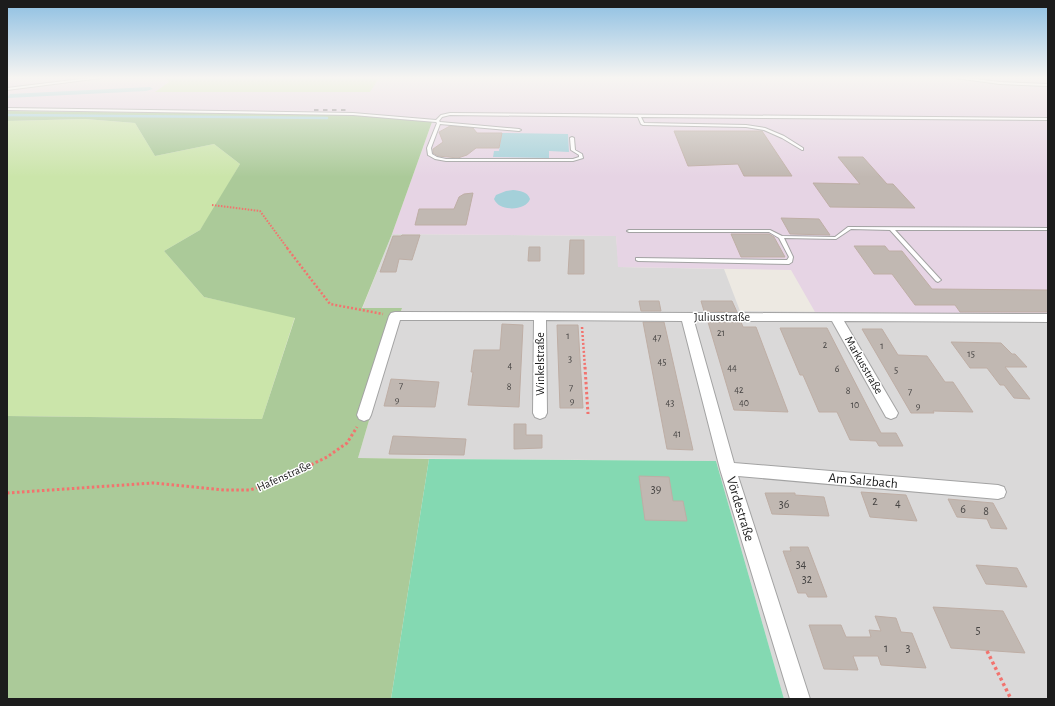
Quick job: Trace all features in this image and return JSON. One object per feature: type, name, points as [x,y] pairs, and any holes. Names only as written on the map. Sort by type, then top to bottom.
[{"type":"street","name":"Juliusstraße","points":[[395,316],[1048,318]]},
{"type":"street","points":[[364,416],[395,316]]},
{"type":"street","name":"Winkelstraße","points":[[540,316],[540,412]]},
{"type":"street","name":"Vördestraße","points":[[686,317],[728,469],[800,699]]},
{"type":"street","name":"Markusstraße","points":[[836,318],[891,413]]},
{"type":"street","name":"Am Salzbach","points":[[728,469],[998,492]]},
{"type":"lane","points":[[142,111],[353,114],[519,130]]},
{"type":"lane","points":[[572,138],[573,150],[581,155],[581,158],[573,160],[446,160],[436,158],[430,154],[429,148],[442,115],[450,114],[1048,118]]},
{"type":"lane","points":[[639,115],[643,124],[746,126],[765,129],[783,136],[802,150]]},
{"type":"lane","points":[[629,231],[770,231],[780,237],[836,238],[850,228],[1048,229]]},
{"type":"lane","points":[[892,229],[938,280]]},
{"type":"lane","points":[[638,259],[789,262],[791,257],[780,237]]},
{"type":"path","points":[[212,205],[260,211],[330,304],[395,316]]},
{"type":"path","points":[[582,316],[588,414]]},
{"type":"path","name":"Hafenstraße","points":[[7,493],[122,484],[166,483],[225,490],[252,490],[277,481],[308,466],[347,444],[364,416]]},
{"type":"path","points":[[987,651],[1011,699]]},
{"type":"shaded area","points":[[7,111],[1048,111],[1048,314],[815,312],[791,270],[618,267],[616,236],[392,234],[432,122],[360,115]]},
{"type":"shaded area","points":[[392,234],[616,236],[619,267],[724,269],[740,311],[1048,314],[1048,699],[784,699],[716,461],[358,458],[402,309],[362,309]]},
{"type":"green space","points":[[7,111],[360,115],[432,122],[392,234],[362,308],[402,308],[358,458],[429,459],[391,699],[7,699],[7,416],[262,419],[295,318],[204,297],[164,251],[200,230],[240,164],[214,144],[155,156],[135,123],[85,119],[7,121]]},
{"type":"green space","points":[[85,119],[135,123],[155,156],[214,144],[240,164],[200,230],[164,251],[204,297],[295,317],[262,419],[7,416],[7,121]]},
{"type":"green space","points":[[429,459],[716,461],[784,699],[391,699]]},
{"type":"water","points":[[502,133],[568,134],[569,152],[549,151],[549,158],[493,157],[494,151],[499,151]]},
{"type":"water","points":[[513,190],[527,194],[530,199],[528,203],[518,208],[507,208],[501,206],[494,199],[496,195]]},
{"type":"building","points":[[450,126],[473,128],[477,133],[502,133],[499,148],[476,148],[467,155],[458,158],[438,156],[433,153],[433,149],[443,142],[439,132]]},
{"type":"building","points":[[674,131],[762,131],[792,176],[744,176],[738,164],[688,166]]},
{"type":"building","points":[[838,157],[863,157],[887,184],[893,184],[915,208],[830,207],[813,183],[860,184]]},
{"type":"building","points":[[473,193],[466,225],[415,225],[419,209],[454,209],[459,197],[464,194]]},
{"type":"building","points":[[781,218],[819,219],[830,235],[790,234]]},
{"type":"building","points":[[731,234],[769,234],[774,237],[785,257],[741,257]]},
{"type":"building","points":[[420,235],[412,260],[399,259],[396,272],[380,272],[393,236]]},
{"type":"building","points":[[570,240],[584,240],[584,274],[568,274]]},
{"type":"building","points":[[854,246],[885,246],[889,251],[902,251],[932,289],[1048,290],[1048,312],[960,312],[955,305],[915,305],[892,274],[874,274]]},
{"type":"building","points":[[529,247],[540,247],[540,261],[528,261]]},
{"type":"building","points":[[639,301],[659,301],[661,311],[641,311]]},
{"type":"building","points":[[701,301],[732,301],[737,312],[704,311]]},
{"type":"building","points":[[643,322],[664,322],[693,450],[667,449]]},
{"type":"building","points":[[708,322],[741,322],[743,327],[756,327],[788,412],[734,410]]},
{"type":"building","points":[[502,324],[523,325],[519,407],[468,405],[473,372],[471,372],[474,350],[500,350]]},
{"type":"building","points":[[557,325],[578,325],[583,408],[560,408]]},
{"type":"building","points":[[780,328],[827,328],[881,433],[896,433],[903,446],[879,446],[876,441],[850,440],[837,412],[819,412],[803,375],[800,375]]},
{"type":"building","points":[[862,329],[882,329],[898,355],[927,356],[945,382],[953,382],[973,412],[933,411],[934,413],[911,413]]},
{"type":"building","points":[[951,342],[1001,343],[1012,354],[1015,354],[1027,367],[1005,367],[1030,399],[1014,398],[1004,385],[1000,385],[987,368],[970,368]]},
{"type":"building","points":[[391,379],[439,382],[435,407],[384,406]]},
{"type":"building","points":[[514,424],[526,424],[526,435],[542,435],[542,448],[514,449]]},
{"type":"building","points":[[393,436],[466,439],[464,455],[389,454]]},
{"type":"building","points":[[639,476],[669,477],[673,501],[683,501],[687,521],[645,520]]},
{"type":"building","points":[[861,492],[906,495],[917,521],[870,517]]},
{"type":"building","points":[[765,493],[795,493],[795,495],[824,497],[829,516],[772,514]]},
{"type":"building","points":[[948,499],[993,503],[1007,529],[991,528],[987,519],[957,517]]},
{"type":"building","points":[[790,547],[808,547],[827,597],[808,597],[806,593],[798,593],[783,551],[791,551]]},
{"type":"building","points":[[976,565],[1017,568],[1027,587],[986,584]]},
{"type":"building","points":[[933,607],[1003,611],[1025,653],[951,648]]},
{"type":"building","points":[[875,616],[896,618],[901,632],[912,633],[926,668],[881,665],[878,656],[853,656],[858,670],[824,669],[809,625],[841,625],[846,637],[871,637],[869,630],[881,631]]},
{"type":"waterway","points":[[7,115],[327,118]]}]
